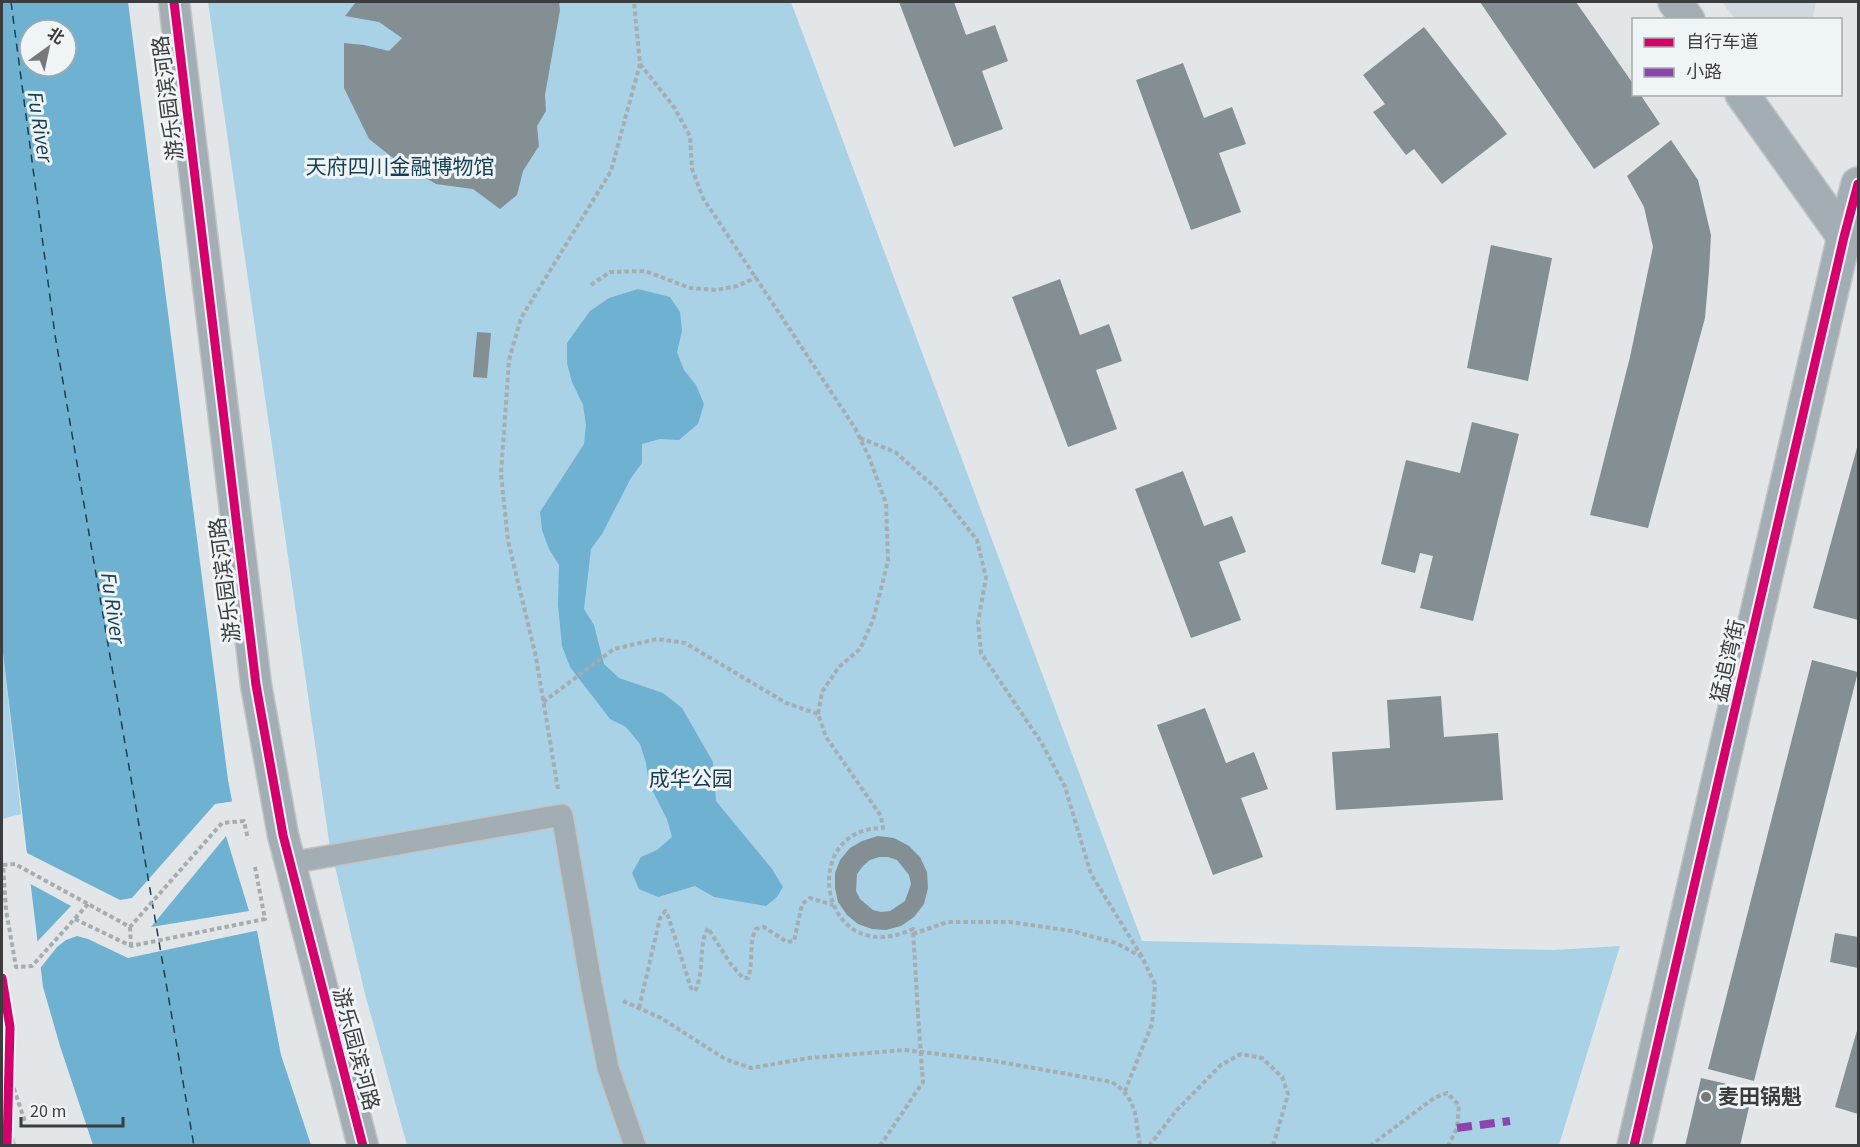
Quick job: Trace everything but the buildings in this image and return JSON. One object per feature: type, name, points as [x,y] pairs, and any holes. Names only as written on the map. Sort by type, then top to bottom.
[{"type":"street","name":"游乐园滨河路","points":[[174,2],[256,685],[283,835],[363,1146]]},
{"type":"street","points":[[1675,2],[1687,18]]},
{"type":"street","points":[[1744,96],[1851,239]]},
{"type":"street","name":"猛追湾街","points":[[1634,1146],[1851,239],[1858,184]]},
{"type":"lane","points":[[290,863],[562,815],[608,1068],[635,1146]]},
{"type":"lane","points":[[2,1138],[4,1146]]},
{"type":"path","points":[[562,815],[530,632],[508,541],[501,474],[509,360],[521,318],[611,171],[639,64],[634,2]]},
{"type":"path","points":[[639,64],[674,107],[690,136],[692,169],[703,198],[823,377],[861,438],[886,502],[888,561],[873,620],[860,649],[839,667],[822,692],[818,714],[826,736],[881,816],[883,828],[872,828],[854,835],[841,847],[832,861],[828,879],[833,905],[848,925],[863,934],[880,938],[897,936],[913,929],[914,934],[923,1082],[880,1146]]},
{"type":"path","points":[[591,285],[610,272],[645,271],[690,288],[717,290],[737,286],[757,277]]},
{"type":"path","points":[[861,438],[896,452],[937,489],[978,540],[986,578],[978,622],[981,653],[1051,760],[1065,787],[1091,874],[1142,957],[1155,984],[1152,1024],[1125,1091]]},
{"type":"path","points":[[543,702],[614,649],[657,639],[685,643],[786,703],[818,714]]},
{"type":"path","points":[[131,946],[130,927],[222,823],[244,821],[248,840]]},
{"type":"path","points":[[75,919],[131,946],[265,919],[253,859]]},
{"type":"path","points":[[88,904],[32,966],[16,968],[4,910],[3,865],[15,864],[130,927]]},
{"type":"path","points":[[639,1008],[660,918],[665,911],[691,988],[695,991],[702,963],[705,933],[708,928],[730,963],[743,978],[748,978],[751,972],[752,937],[756,929],[764,927],[787,942],[794,940],[802,904],[810,898],[833,905]]},
{"type":"path","points":[[914,934],[947,922],[1010,922],[1072,930],[1116,943],[1142,957]]},
{"type":"path","points":[[593,994],[627,1002],[661,1018],[725,1059],[751,1068],[809,1058],[904,1050],[989,1060],[1112,1082],[1125,1091],[1133,1105],[1140,1146]]},
{"type":"path","points":[[1149,1146],[1176,1111],[1221,1065],[1241,1054],[1262,1058],[1282,1077],[1288,1094],[1273,1146]]},
{"type":"path","points":[[8,1110],[9,1062]]},
{"type":"path","points":[[9,1074],[27,1125]]},
{"type":"path","points":[[1370,1146],[1434,1098],[1447,1093],[1459,1105],[1457,1128],[1448,1146]]},
{"type":"shaded area","points":[[1722,2],[1816,2],[1812,18],[1734,18]]},
{"type":"green space","name":"成华公园","points":[[208,2],[791,2],[1142,941],[1553,950],[1620,946],[1559,1145],[407,1145],[365,994],[329,841]]},
{"type":"green space","points":[[2,645],[21,814],[2,819]]},
{"type":"water","name":"Fu River","points":[[2,2],[128,2],[228,780],[281,1055],[311,1145],[93,1145],[43,987],[2,645]]},
{"type":"water","points":[[638,289],[670,297],[680,312],[682,331],[677,352],[684,370],[696,385],[704,404],[698,424],[679,440],[660,439],[642,444],[642,463],[631,478],[602,534],[591,549],[584,609],[594,625],[604,664],[619,678],[663,693],[682,708],[713,762],[716,801],[772,869],[783,887],[777,897],[766,906],[714,897],[695,886],[658,897],[639,889],[632,873],[641,857],[657,850],[672,837],[667,819],[649,784],[640,744],[626,727],[610,719],[570,667],[562,646],[558,605],[559,565],[549,549],[542,530],[540,512],[584,444],[586,425],[583,405],[572,382],[567,363],[567,343],[590,311],[609,298]]},
{"type":"pier","points":[[235,801],[260,930],[128,958],[77,936],[57,947],[38,971],[35,944],[71,906],[27,882],[23,851],[120,900],[132,898],[215,804]],"holes":[[[226,836],[249,911],[151,927]]]},
{"type":"ferry route","points":[[11,2],[55,335],[194,1146]]},
{"type":"marked path","points":[[1457,1128],[1510,1121]]},
{"type":"cycle path","points":[[174,2],[256,685],[283,835],[363,1146]]},
{"type":"cycle path","points":[[1634,1146],[1858,184]]},
{"type":"cycle path","points":[[2,978],[10,1027],[7,1146]]},
{"type":"place","name":"麦田锅魁","points":[[1706,1097]]},
{"type":"park label","name":"天府四川金融博物馆","points":[[400,167]]}]
